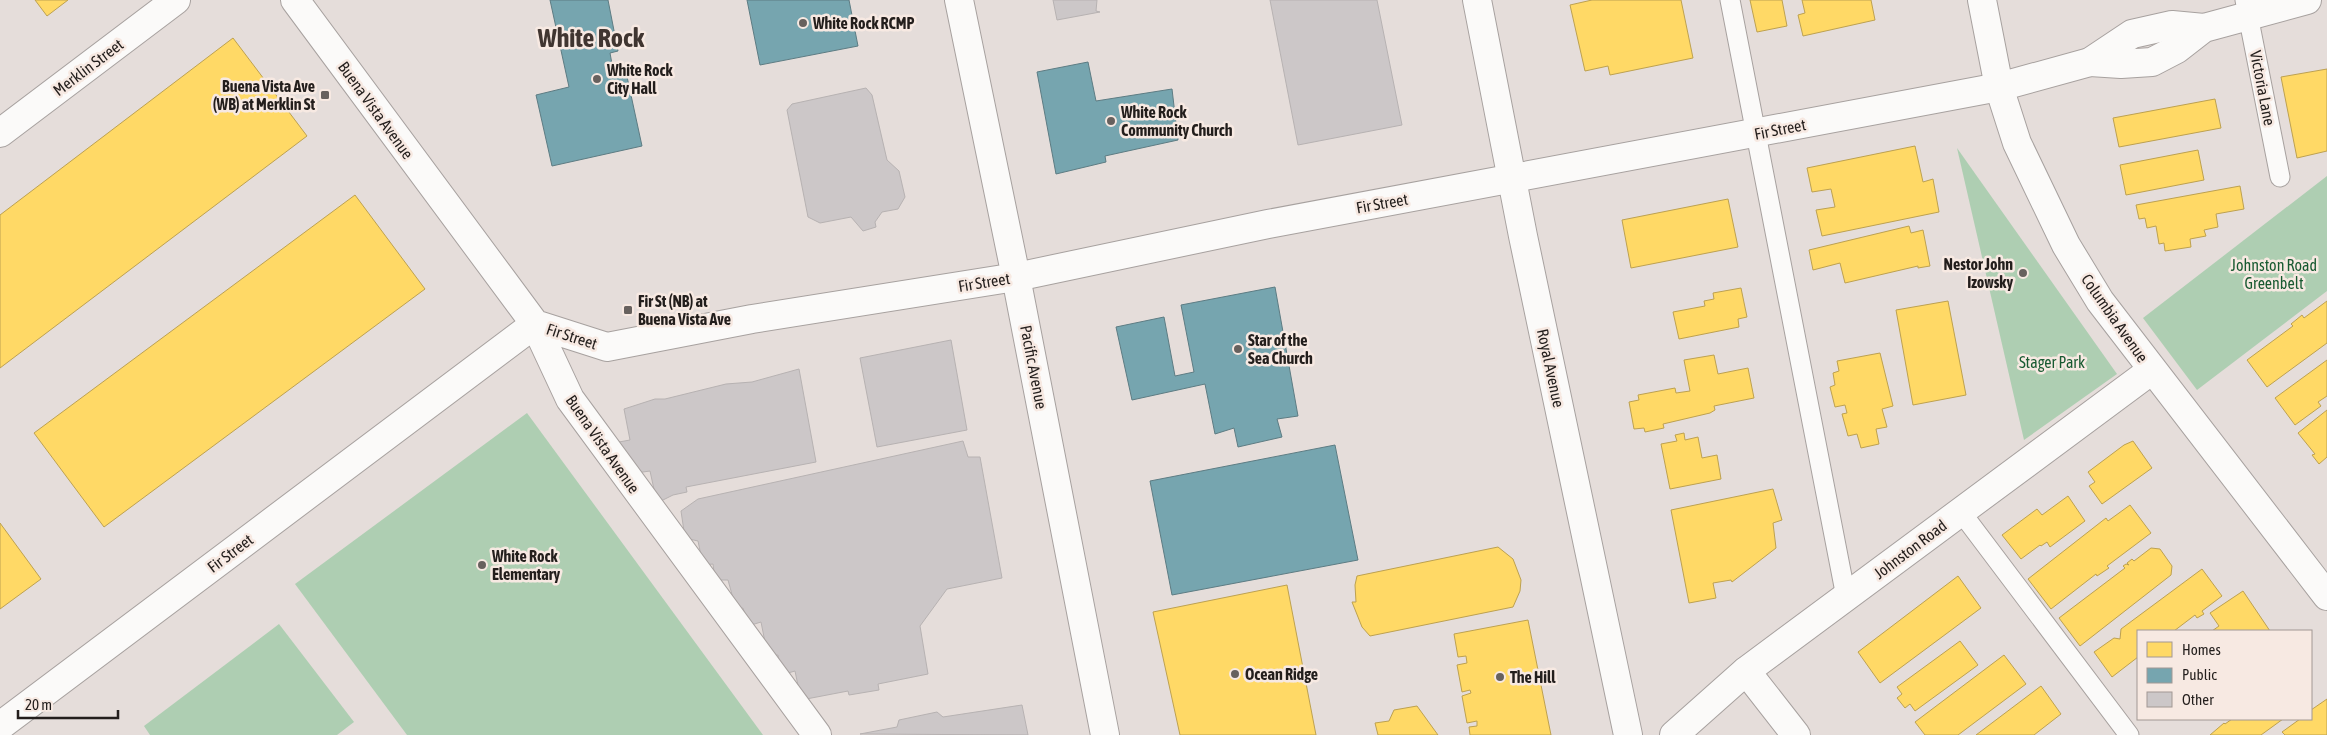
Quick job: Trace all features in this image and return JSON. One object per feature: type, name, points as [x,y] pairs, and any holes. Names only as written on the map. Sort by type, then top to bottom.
[{"type":"street","name":"Merklin Street","points":[[0,133],[176,0]]},
{"type":"street","name":"Buena Vista Avenue","points":[[295,0],[535,324],[570,399],[817,735]]},
{"type":"street","name":"Pacific Avenue","points":[[959,0],[1016,277],[1105,735]]},
{"type":"street","name":"Royal Avenue","points":[[1477,0],[1628,735]]},
{"type":"street","name":"Columbia Avenue","points":[[1982,0],[1999,87],[2017,143],[2066,245],[2100,301],[2327,596]]},
{"type":"street","name":"Fir Street","points":[[0,726],[535,324],[608,348],[752,319],[1016,277],[1268,224],[1513,180],[1999,87],[2090,62],[2132,34],[2172,25],[2204,28],[2246,8],[2307,0]]},
{"type":"street","name":"Johnston Road","points":[[1674,735],[1746,672],[2152,370]]},
{"type":"street","points":[[1746,672],[1796,735]]},
{"type":"lane","points":[[1730,0],[1846,596]]},
{"type":"lane","name":"Victoria Lane","points":[[2246,8],[2280,176]]},
{"type":"lane","points":[[1961,512],[2129,735]]},
{"type":"green space","name":"Stager Park","points":[[1957,148],[2117,374],[2024,440]]},
{"type":"green space","name":"Johnston Road Greenbelt","points":[[2327,176],[2327,291],[2197,390],[2143,318]]},
{"type":"green space","name":"White Rock Elementary","points":[[527,413],[763,735],[407,735],[295,584]]},
{"type":"green space","points":[[279,624],[354,722],[337,735],[150,735],[144,726]]},
{"type":"building: Homes","points":[[35,0],[68,0],[47,16]]},
{"type":"building: Homes","points":[[1592,0],[1681,0],[1693,58],[1610,75],[1608,66],[1585,71],[1570,5]]},
{"type":"building: Homes","points":[[1750,0],[1782,0],[1787,26],[1757,32]]},
{"type":"building: Homes","points":[[1802,0],[1871,0],[1875,20],[1803,36],[1798,15],[1805,13]]},
{"type":"building: Homes","points":[[233,38],[307,136],[0,368],[0,215]]},
{"type":"building: Homes","points":[[2327,69],[2327,151],[2297,158],[2281,77]]},
{"type":"building: Homes","points":[[2215,99],[2221,128],[2119,147],[2113,118]]},
{"type":"building: Homes","points":[[1915,146],[1923,182],[1933,179],[1939,212],[1822,236],[1816,210],[1835,207],[1831,189],[1812,192],[1807,168]]},
{"type":"building: Homes","points":[[2198,150],[2204,180],[2126,195],[2120,165]]},
{"type":"building: Homes","points":[[2240,186],[2244,209],[2216,214],[2218,227],[2204,230],[2206,236],[2190,239],[2191,247],[2165,251],[2164,243],[2159,244],[2156,226],[2147,228],[2145,218],[2139,219],[2136,205]]},
{"type":"building: Homes","points":[[355,195],[425,289],[104,527],[34,433]]},
{"type":"building: Homes","points":[[1728,199],[1738,247],[1631,268],[1622,220]]},
{"type":"building: Homes","points":[[1909,226],[1911,233],[1923,230],[1930,266],[1918,268],[1918,266],[1845,283],[1840,263],[1813,270],[1809,250]]},
{"type":"building: Homes","points":[[1741,288],[1747,317],[1738,319],[1739,327],[1679,339],[1673,312],[1705,306],[1704,301],[1714,299],[1713,293]]},
{"type":"building: Homes","points":[[1948,301],[1966,395],[1913,405],[1896,310]]},
{"type":"building: Homes","points":[[2327,301],[2327,343],[2267,387],[2247,360],[2293,326],[2291,324],[2302,315],[2304,318]]},
{"type":"building: Homes","points":[[1880,353],[1893,406],[1882,409],[1887,427],[1876,429],[1879,444],[1861,448],[1857,434],[1848,436],[1842,414],[1847,413],[1845,405],[1835,407],[1830,387],[1835,385],[1833,373],[1839,371],[1837,361]]},
{"type":"building: Homes","points":[[1714,355],[1718,374],[1748,368],[1754,398],[1714,406],[1715,410],[1710,413],[1663,424],[1664,428],[1645,432],[1644,428],[1634,429],[1629,402],[1639,400],[1638,395],[1675,388],[1676,393],[1690,391],[1684,360]]},
{"type":"building: Homes","points":[[2327,360],[2327,396],[2318,402],[2321,406],[2295,425],[2275,398]]},
{"type":"building: Homes","points":[[2327,410],[2327,457],[2319,464],[2312,455],[2315,454],[2298,433]]},
{"type":"building: Homes","points":[[1684,433],[1685,440],[1698,437],[1702,458],[1717,455],[1721,479],[1670,489],[1661,444],[1677,441],[1675,435]]},
{"type":"building: Homes","points":[[2133,441],[2152,468],[2102,504],[2089,486],[2095,482],[2088,472],[2124,445]]},
{"type":"building: Homes","points":[[1773,489],[1782,520],[1773,523],[1776,548],[1732,582],[1731,580],[1713,583],[1716,598],[1689,603],[1671,510]]},
{"type":"building: Homes","points":[[2068,496],[2085,521],[2050,547],[2047,542],[2021,559],[2002,535],[2037,509],[2042,515]]},
{"type":"building: Homes","points":[[2130,505],[2151,533],[2107,566],[2109,568],[2097,576],[2096,574],[2051,609],[2028,579],[2106,518],[2108,521]]},
{"type":"building: Homes","points":[[0,523],[41,579],[0,609]]},
{"type":"building: Homes","points":[[1498,547],[1513,559],[1521,580],[1520,591],[1513,607],[1370,636],[1362,627],[1352,602],[1356,602],[1355,585],[1357,576]]},
{"type":"building: Homes","points":[[2151,548],[2160,549],[2172,566],[2171,575],[2080,646],[2059,618],[2125,568],[2123,566],[2129,565],[2127,563],[2132,559],[2134,561]]},
{"type":"building: Homes","points":[[2202,569],[2222,596],[2202,611],[2204,614],[2197,618],[2195,615],[2175,630],[2137,630],[2137,658],[2112,677],[2094,652],[2114,638],[2120,639],[2121,629]]},
{"type":"building: Homes","points":[[1958,576],[1981,608],[1880,683],[1858,652]]},
{"type":"building: Homes","name":"Ocean Ridge","points":[[1287,585],[1316,735],[1180,735],[1153,612]]},
{"type":"building: Homes","points":[[2243,591],[2269,630],[2213,630],[2219,626],[2210,613]]},
{"type":"building: Homes","name":"The Hill","points":[[1528,620],[1551,735],[1470,735],[1469,727],[1477,726],[1477,721],[1467,723],[1462,696],[1471,693],[1470,690],[1462,692],[1457,665],[1467,663],[1466,656],[1458,657],[1454,634]]},
{"type":"building: Homes","points":[[1960,641],[1978,665],[1915,711],[1910,704],[1905,708],[1897,698],[1902,694],[1897,687]]},
{"type":"building: Homes","points":[[2004,655],[2026,684],[1958,735],[1925,735],[1915,722]]},
{"type":"building: Homes","points":[[2041,686],[2061,714],[2034,735],[1976,735]]},
{"type":"building: Homes","points":[[2327,699],[2327,735],[2285,735],[2282,732],[2299,720],[2312,720],[2312,709]]},
{"type":"building: Homes","points":[[1417,706],[1438,735],[1378,735],[1375,723],[1389,721],[1394,710]]},
{"type":"building: Homes","points":[[2231,720],[2282,720],[2261,735],[2210,735]]},
{"type":"building: Public","name":"White Rock City Hall","points":[[550,0],[608,0],[618,51],[610,53],[614,75],[626,72],[642,146],[552,166],[536,95],[569,87]]},
{"type":"building: Public","name":"White Rock RCMP","points":[[747,0],[849,0],[858,46],[760,65]]},
{"type":"building: Public","name":"White Rock Community Church","points":[[1088,62],[1096,101],[1172,89],[1178,140],[1105,156],[1106,162],[1056,174],[1037,72]]},
{"type":"building: Public","name":"Star of the Sea Church","points":[[1275,287],[1298,416],[1277,419],[1282,437],[1238,447],[1234,428],[1215,434],[1205,384],[1132,400],[1116,327],[1164,317],[1175,376],[1194,372],[1181,305]]},
{"type":"building: Public","points":[[1335,445],[1358,560],[1172,595],[1150,481]]},
{"type":"building: Other","points":[[1053,0],[1097,0],[1096,11],[1100,12],[1057,20]]},
{"type":"building: Other","points":[[1270,0],[1377,0],[1402,125],[1298,145]]},
{"type":"building: Other","points":[[866,88],[872,95],[887,160],[899,171],[905,197],[898,209],[882,212],[875,222],[876,227],[863,231],[851,217],[820,223],[808,217],[787,110],[792,104]]},
{"type":"building: Other","points":[[951,340],[967,430],[877,447],[860,358]]},
{"type":"building: Other","points":[[799,369],[816,462],[686,487],[687,492],[673,495],[657,503],[650,471],[636,473],[632,459],[623,460],[619,442],[630,440],[624,409],[655,399],[665,399],[726,384],[752,382]]},
{"type":"building: Other","points":[[963,441],[968,457],[980,457],[1002,578],[947,589],[920,626],[928,674],[878,684],[879,690],[849,695],[848,691],[801,700],[795,671],[781,675],[778,655],[768,657],[761,622],[748,626],[743,608],[736,609],[728,580],[715,580],[713,564],[703,565],[698,541],[685,538],[681,511],[698,499]]},
{"type":"building: Other","points":[[1022,705],[1028,735],[860,734],[897,727],[899,720],[937,712],[943,717]]},
{"type":"place","name":"White Rock RCMP","points":[[803,23]]},
{"type":"place","name":"White Rock City Hall","points":[[597,79]]},
{"type":"place","name":"Buena Vista Ave (WB) at Merklin St","points":[[325,95]]},
{"type":"place","name":"White Rock Community Church","points":[[1111,121]]},
{"type":"place","name":"Nestor John Izowsky","points":[[2023,273]]},
{"type":"place","name":"Fir St (NB) at Buena Vista Ave","points":[[628,310]]},
{"type":"place","name":"Star of the Sea Church","points":[[1238,349]]},
{"type":"place","name":"White Rock Elementary","points":[[482,565]]},
{"type":"place","name":"Ocean Ridge","points":[[1235,674]]},
{"type":"place","name":"The Hill","points":[[1500,677]]},
{"type":"district","name":"White Rock","points":[[591,38]]}]
